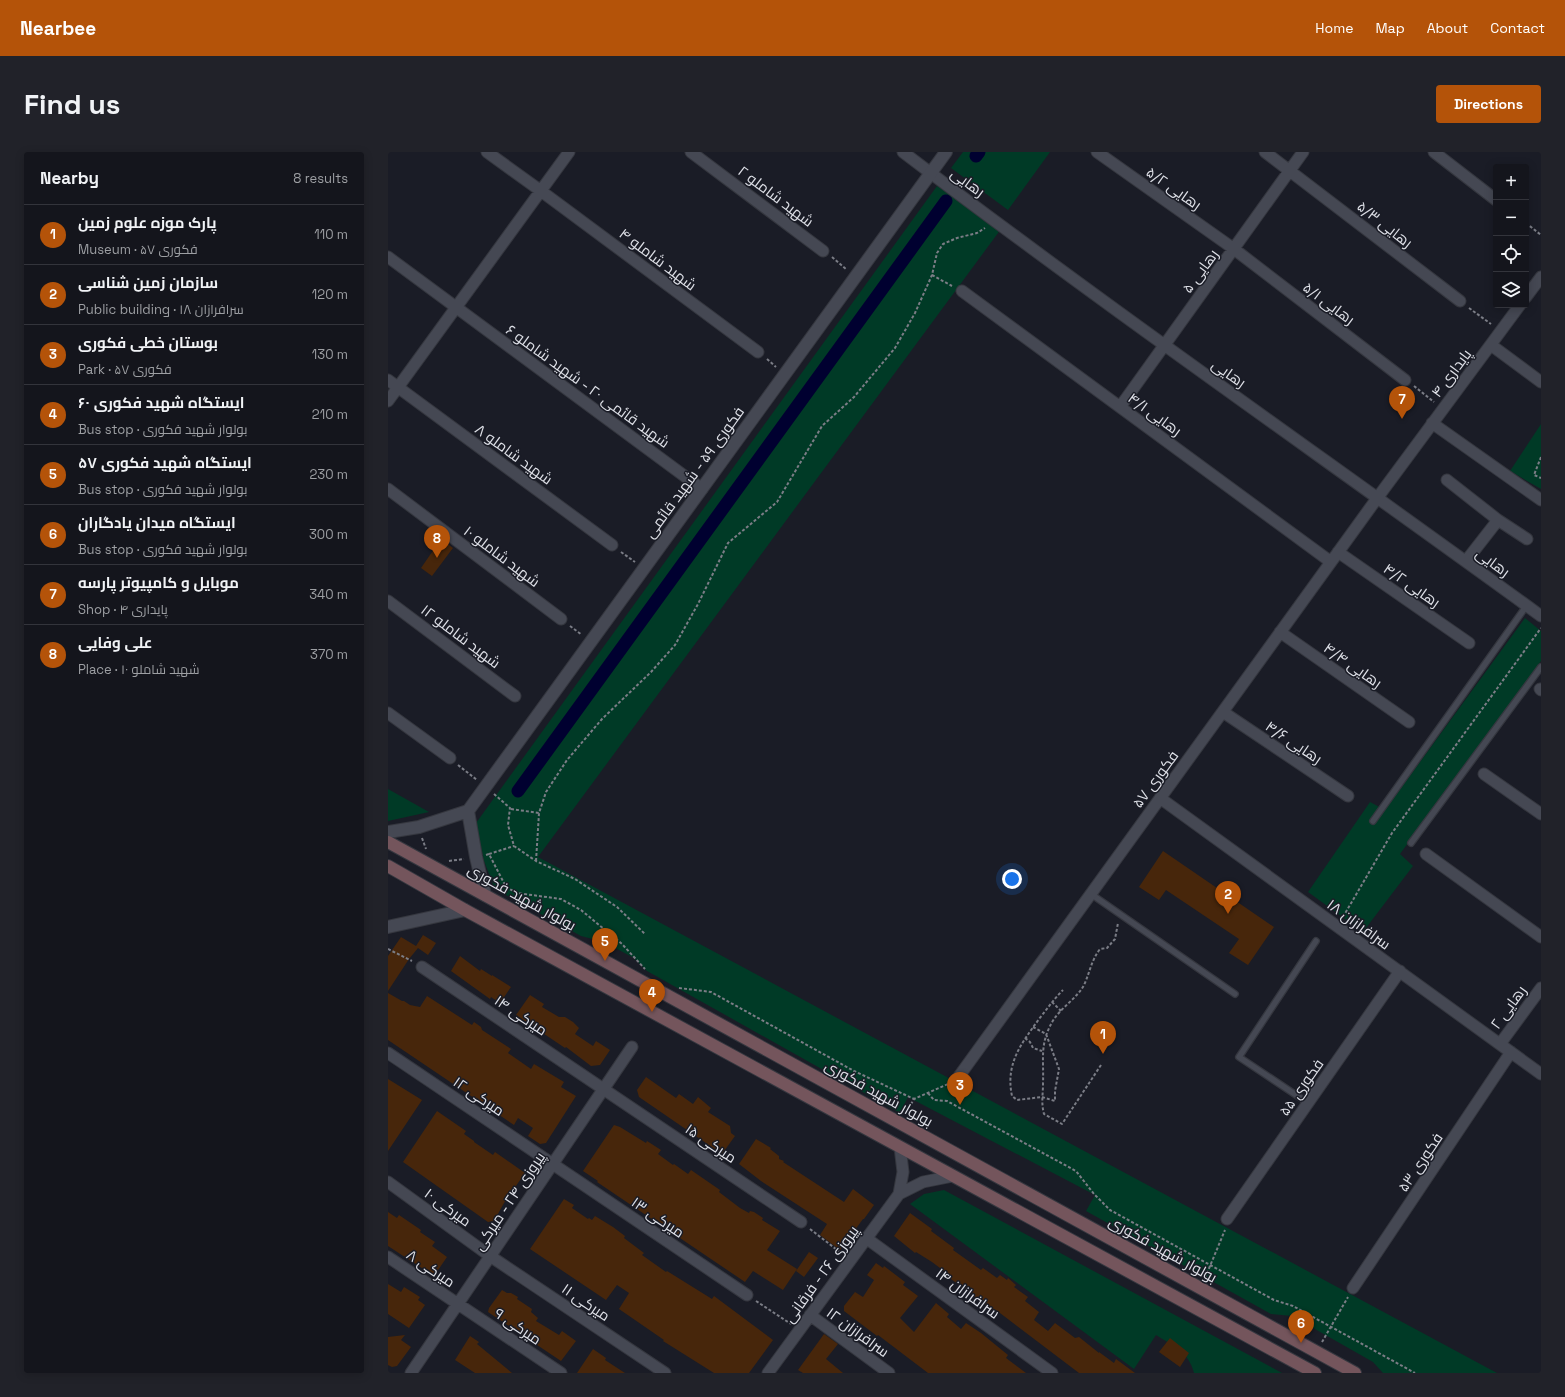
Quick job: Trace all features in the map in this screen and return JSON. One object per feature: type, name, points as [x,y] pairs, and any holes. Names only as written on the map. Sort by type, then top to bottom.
[{"type":"main road","name":"بولوار شهید فکوری","points":[[388,842],[1355,1373]]},
{"type":"main road","points":[[388,866],[465,910],[1315,1373]]},
{"type":"street","name":"شهید شاملو ۴","points":[[487,152],[541,190],[758,352]]},
{"type":"street","points":[[388,402],[456,306],[569,152]]},
{"type":"street","name":"شهید شاملو ۲","points":[[691,152],[823,251]]},
{"type":"street","name":"رهایی","points":[[903,152],[1165,346],[1378,497],[1541,616]]},
{"type":"street","name":"فکوری ۵۹ - شهید قائمی","points":[[468,811],[946,152]]},
{"type":"street","name":"رهایی ۵/۲","points":[[1097,152],[1234,249]]},
{"type":"street","name":"رهایی ۵/۳","points":[[1265,152],[1291,170],[1460,301]]},
{"type":"street","name":"رهایی ۵","points":[[1120,407],[1303,152]]},
{"type":"street","points":[[1434,152],[1493,198]]},
{"type":"street","name":"رهایی ۵/۱","points":[[1234,249],[1405,380]]},
{"type":"street","name":"شهید قائمی ۲۰ - شهید شاملو ۶","points":[[388,256],[702,489]]},
{"type":"street","points":[[1529,293],[1541,277]]},
{"type":"street","name":"رهایی ۴/۱","points":[[962,291],[1331,562]]},
{"type":"street","name":"پایداری ۴","points":[[1378,497],[1518,308]]},
{"type":"street","points":[[1491,345],[1541,382]]},
{"type":"street","name":"شهید شاملو ۸","points":[[388,380],[612,545]]},
{"type":"street","points":[[1432,424],[1541,500]]},
{"type":"street","points":[[1447,480],[1498,520],[1527,539]]},
{"type":"street","name":"شهید شاملو ۱۰","points":[[388,489],[560,619]]},
{"type":"street","name":"فکوری ۵۷","points":[[957,1079],[1378,497]]},
{"type":"street","points":[[1466,561],[1498,520]]},
{"type":"street","name":"رهایی ۴/۲","points":[[1338,552],[1469,643]]},
{"type":"street","name":"شهید شاملو ۱۲","points":[[388,601],[515,696]]},
{"type":"street","name":"رهایی ۴/۴","points":[[1280,632],[1410,722]]},
{"type":"street","name":"رهایی ۴/۶","points":[[1223,712],[1348,796]]},
{"type":"street","points":[[388,713],[450,758]]},
{"type":"street","points":[[1484,774],[1541,814]]},
{"type":"street","name":"سرافرازان ۱۸","points":[[1160,798],[1541,1074]]},
{"type":"street","points":[[388,832],[419,827],[468,811],[476,857],[485,895]]},
{"type":"street","points":[[1426,854],[1541,937]]},
{"type":"street","points":[[388,927],[465,910]]},
{"type":"street","name":"میرکی ۱۴","points":[[422,967],[604,1089]]},
{"type":"street","name":"فکوری ۵۵","points":[[1227,1219],[1400,971]]},
{"type":"street","name":"رهایی ۲","points":[[1500,1044],[1541,988]]},
{"type":"street","name":"پیروزی ۲۴ - میرکی","points":[[411,1373],[632,1047]]},
{"type":"street","name":"فکوری ۵۳","points":[[1353,1288],[1511,1052]]},
{"type":"street","name":"میرکی ۱۲","points":[[388,1054],[552,1164]]},
{"type":"street","name":"میرکی ۱۵","points":[[604,1089],[801,1222]]},
{"type":"street","points":[[899,1194],[903,1172],[900,1147]]},
{"type":"street","name":"میرکی ۱۳","points":[[552,1164],[747,1295]]},
{"type":"street","points":[[899,1194],[923,1182],[953,1176]]},
{"type":"street","name":"میرکی ۱۰","points":[[388,1182],[490,1256]]},
{"type":"street","name":"پیروزی ۲۶ - فرقانی","points":[[768,1373],[899,1194]]},
{"type":"street","name":"سرافرازان ۱۴","points":[[866,1238],[1052,1373]]},
{"type":"street","name":"میرکی ۱۱","points":[[490,1256],[665,1373]]},
{"type":"street","name":"میرکی ۸","points":[[388,1257],[458,1304]]},
{"type":"street","name":"میرکی ۹","points":[[458,1304],[561,1373]]},
{"type":"street","name":"سرافرازان ۱۲","points":[[810,1315],[889,1373]]},
{"type":"lane","points":[[1373,820],[1527,605]]},
{"type":"lane","points":[[1410,843],[1541,667]]},
{"type":"lane","points":[[1091,894],[1235,994]]},
{"type":"lane","points":[[1308,1102],[1239,1057],[1316,942]]},
{"type":"path","points":[[536,861],[539,813],[546,792],[568,760],[602,720],[651,672],[675,645],[698,604],[728,543],[777,502],[822,426],[854,397],[895,348],[915,313],[932,275],[937,253],[943,244],[957,238],[976,233],[997,222]]},
{"type":"path","points":[[1529,225],[1541,235]]},
{"type":"path","points":[[823,251],[856,276]]},
{"type":"path","points":[[932,275],[962,291]]},
{"type":"path","points":[[1460,301],[1500,331]]},
{"type":"path","points":[[758,352],[785,374]]},
{"type":"path","points":[[1405,380],[1443,409]]},
{"type":"path","points":[[1541,457],[1534,475],[1541,478]]},
{"type":"path","points":[[612,545],[644,569]]},
{"type":"path","points":[[560,619],[591,642]]},
{"type":"path","points":[[1338,927],[1392,833],[1541,628]]},
{"type":"path","points":[[450,758],[510,808],[539,813]]},
{"type":"path","points":[[510,808],[508,825],[514,846],[536,861],[575,879],[617,907],[645,934]]},
{"type":"path","points":[[419,827],[426,850]]},
{"type":"path","points":[[445,859],[451,862],[489,854],[514,846]]},
{"type":"path","points":[[489,854],[506,887],[517,893],[560,899],[581,910],[622,944],[646,970]]},
{"type":"path","points":[[1101,1065],[1062,1124],[1044,1114],[1042,1097],[1042,1051],[1046,1034],[1054,1018],[1084,986],[1093,958],[1100,949],[1107,948],[1115,939],[1119,914]]},
{"type":"path","points":[[388,949],[422,967]]},
{"type":"path","points":[[677,987],[711,992],[854,1071],[914,1099]]},
{"type":"path","points":[[1033,1027],[1046,1034],[1059,1069],[1055,1091],[1055,1101],[1042,1097],[1017,1100],[1012,1096],[1011,1078],[1013,1063],[1025,1038],[1033,1027],[1052,1002],[1063,990]]},
{"type":"path","points":[[1052,1002],[1061,1011]]},
{"type":"path","points":[[1025,1038],[1030,1042],[1033,1048],[1042,1051]]},
{"type":"path","points":[[900,1123],[914,1099],[957,1079]]},
{"type":"path","points":[[928,1093],[934,1100],[947,1101],[1076,1171],[1094,1194],[1110,1210],[1274,1300],[1293,1306],[1415,1373]]},
{"type":"path","points":[[1200,1288],[1224,1236],[1227,1219]]},
{"type":"path","points":[[801,1222],[850,1260]]},
{"type":"path","points":[[1317,1352],[1353,1288]]},
{"type":"path","points":[[747,1295],[799,1330]]},
{"type":"green space","points":[[963,152],[1050,152],[1008,210],[951,168]]},
{"type":"green space","points":[[937,186],[1001,229],[538,857],[1497,1373],[1383,1373],[1373,1362],[1292,1316],[1271,1314],[1086,1211],[1095,1195],[908,1097],[900,1113],[647,971],[634,958],[604,942],[581,936],[495,889],[484,861],[476,823]]},
{"type":"green space","points":[[1541,424],[1541,489],[1510,471]]},
{"type":"green space","points":[[1525,618],[1541,631],[1541,661],[1400,854],[1413,866],[1363,932],[1308,892],[1370,802],[1385,810]]},
{"type":"green space","points":[[388,789],[429,812],[388,821]]},
{"type":"green space","points":[[944,1190],[1282,1373],[1194,1373],[1192,1366],[1180,1350],[1156,1335],[1134,1369],[910,1204],[924,1194]]},
{"type":"building","points":[[441,539],[453,548],[432,576],[421,568]]},
{"type":"building","points":[[1163,851],[1274,927],[1248,965],[1229,953],[1239,939],[1166,890],[1159,900],[1139,887]]},
{"type":"building","points":[[423,935],[436,943],[428,955],[418,948],[388,991],[388,956],[401,937],[416,946]]},
{"type":"building","points":[[460,956],[480,971],[481,969],[511,987],[500,1003],[491,997],[490,999],[451,971]]},
{"type":"building","points":[[388,993],[410,1005],[420,1007],[427,996],[472,1025],[474,1022],[481,1027],[482,1030],[511,1049],[508,1053],[531,1069],[534,1064],[564,1082],[561,1087],[576,1096],[546,1143],[540,1144],[528,1136],[533,1128],[518,1118],[514,1125],[388,1040]]},
{"type":"building","points":[[530,995],[544,1004],[542,1007],[559,1017],[565,1017],[573,1022],[579,1028],[575,1034],[593,1046],[596,1041],[610,1050],[600,1065],[591,1066],[566,1047],[565,1048],[516,1015]]},
{"type":"building","points":[[646,1077],[676,1098],[679,1094],[693,1104],[698,1097],[711,1108],[708,1112],[730,1126],[731,1133],[735,1136],[722,1154],[639,1097],[637,1090]]},
{"type":"building","points":[[388,1079],[422,1100],[388,1151]]},
{"type":"building","points":[[437,1111],[466,1131],[464,1134],[474,1142],[493,1155],[495,1152],[525,1173],[504,1203],[494,1221],[488,1222],[403,1162]]},
{"type":"building","points":[[614,1125],[646,1143],[647,1141],[661,1150],[658,1154],[673,1165],[674,1164],[688,1174],[691,1170],[720,1190],[719,1192],[740,1208],[749,1213],[750,1211],[754,1212],[763,1218],[762,1220],[780,1231],[767,1250],[797,1269],[783,1290],[753,1271],[745,1282],[583,1171]]},
{"type":"building","points":[[756,1139],[771,1148],[770,1149],[779,1156],[779,1159],[784,1161],[783,1162],[844,1202],[853,1189],[874,1205],[840,1250],[820,1235],[827,1224],[761,1181],[739,1164]]},
{"type":"building","points":[[564,1199],[574,1205],[572,1208],[588,1219],[589,1218],[592,1220],[595,1216],[613,1227],[625,1236],[624,1238],[644,1253],[642,1255],[666,1272],[667,1271],[712,1299],[714,1296],[773,1340],[749,1373],[714,1373],[663,1341],[664,1340],[619,1309],[629,1293],[617,1285],[606,1300],[530,1249]]},
{"type":"building","points":[[388,1212],[397,1218],[399,1215],[421,1230],[420,1232],[435,1242],[432,1246],[447,1257],[434,1276],[388,1246]]},
{"type":"building","points":[[910,1213],[932,1229],[931,1231],[954,1248],[953,1250],[981,1270],[983,1268],[997,1278],[1000,1275],[1007,1280],[1008,1278],[1016,1285],[1014,1287],[1028,1297],[1025,1301],[1039,1312],[1034,1320],[1048,1331],[1055,1323],[1075,1338],[1079,1337],[1114,1363],[1116,1359],[1135,1373],[1079,1373],[996,1310],[995,1312],[947,1276],[948,1274],[932,1262],[916,1252],[915,1253],[894,1236]]},
{"type":"building","points":[[809,1252],[818,1258],[804,1277],[796,1271]]},
{"type":"building","points":[[876,1263],[883,1268],[884,1266],[905,1282],[903,1285],[918,1296],[900,1318],[914,1332],[936,1303],[949,1314],[947,1317],[961,1329],[966,1323],[981,1333],[1008,1355],[1006,1358],[1026,1373],[928,1373],[878,1335],[877,1336],[844,1311],[844,1306],[855,1292],[863,1297],[874,1280],[867,1275]]},
{"type":"building","points":[[388,1284],[401,1292],[404,1287],[420,1297],[418,1300],[425,1305],[409,1328],[388,1314]]},
{"type":"building","points":[[502,1290],[518,1297],[517,1299],[532,1309],[531,1312],[538,1318],[536,1321],[559,1335],[562,1331],[576,1341],[561,1361],[488,1312],[489,1308]]},
{"type":"building","points":[[824,1334],[838,1344],[826,1359],[843,1373],[803,1373],[798,1370]]},
{"type":"building","points":[[405,1335],[401,1340],[411,1347],[397,1366],[392,1367],[388,1365],[388,1337]]},
{"type":"building","points":[[470,1336],[479,1342],[477,1344],[512,1373],[475,1373],[455,1360]]},
{"type":"building","points":[[1170,1338],[1189,1353],[1180,1367],[1159,1352]]},
{"type":"building","points":[[593,1349],[606,1358],[605,1360],[625,1373],[577,1373]]},
{"type":"waterway","points":[[976,156],[979,152]]},
{"type":"waterway","points":[[518,791],[946,201]]},
{"type":"place","name":"موبایل و کامپیوتر پارسه","points":[[1402,419]]},
{"type":"place","name":"علی وفایی","points":[[437,558]]},
{"type":"place","name":"سازمان زمین شناسی","points":[[1228,914]]},
{"type":"place","name":"ایستگاه شهید فکوری ۵۷","points":[[605,961]]},
{"type":"place","name":"ایستگاه شهید فکوری ۶۰","points":[[652,1012]]},
{"type":"place","name":"پارک موزه علوم زمین","points":[[1103,1054]]},
{"type":"place","name":"بوستان خطی فکوری","points":[[960,1105]]},
{"type":"place","name":"ایستگاه میدان یادگاران","points":[[1301,1343]]}]
